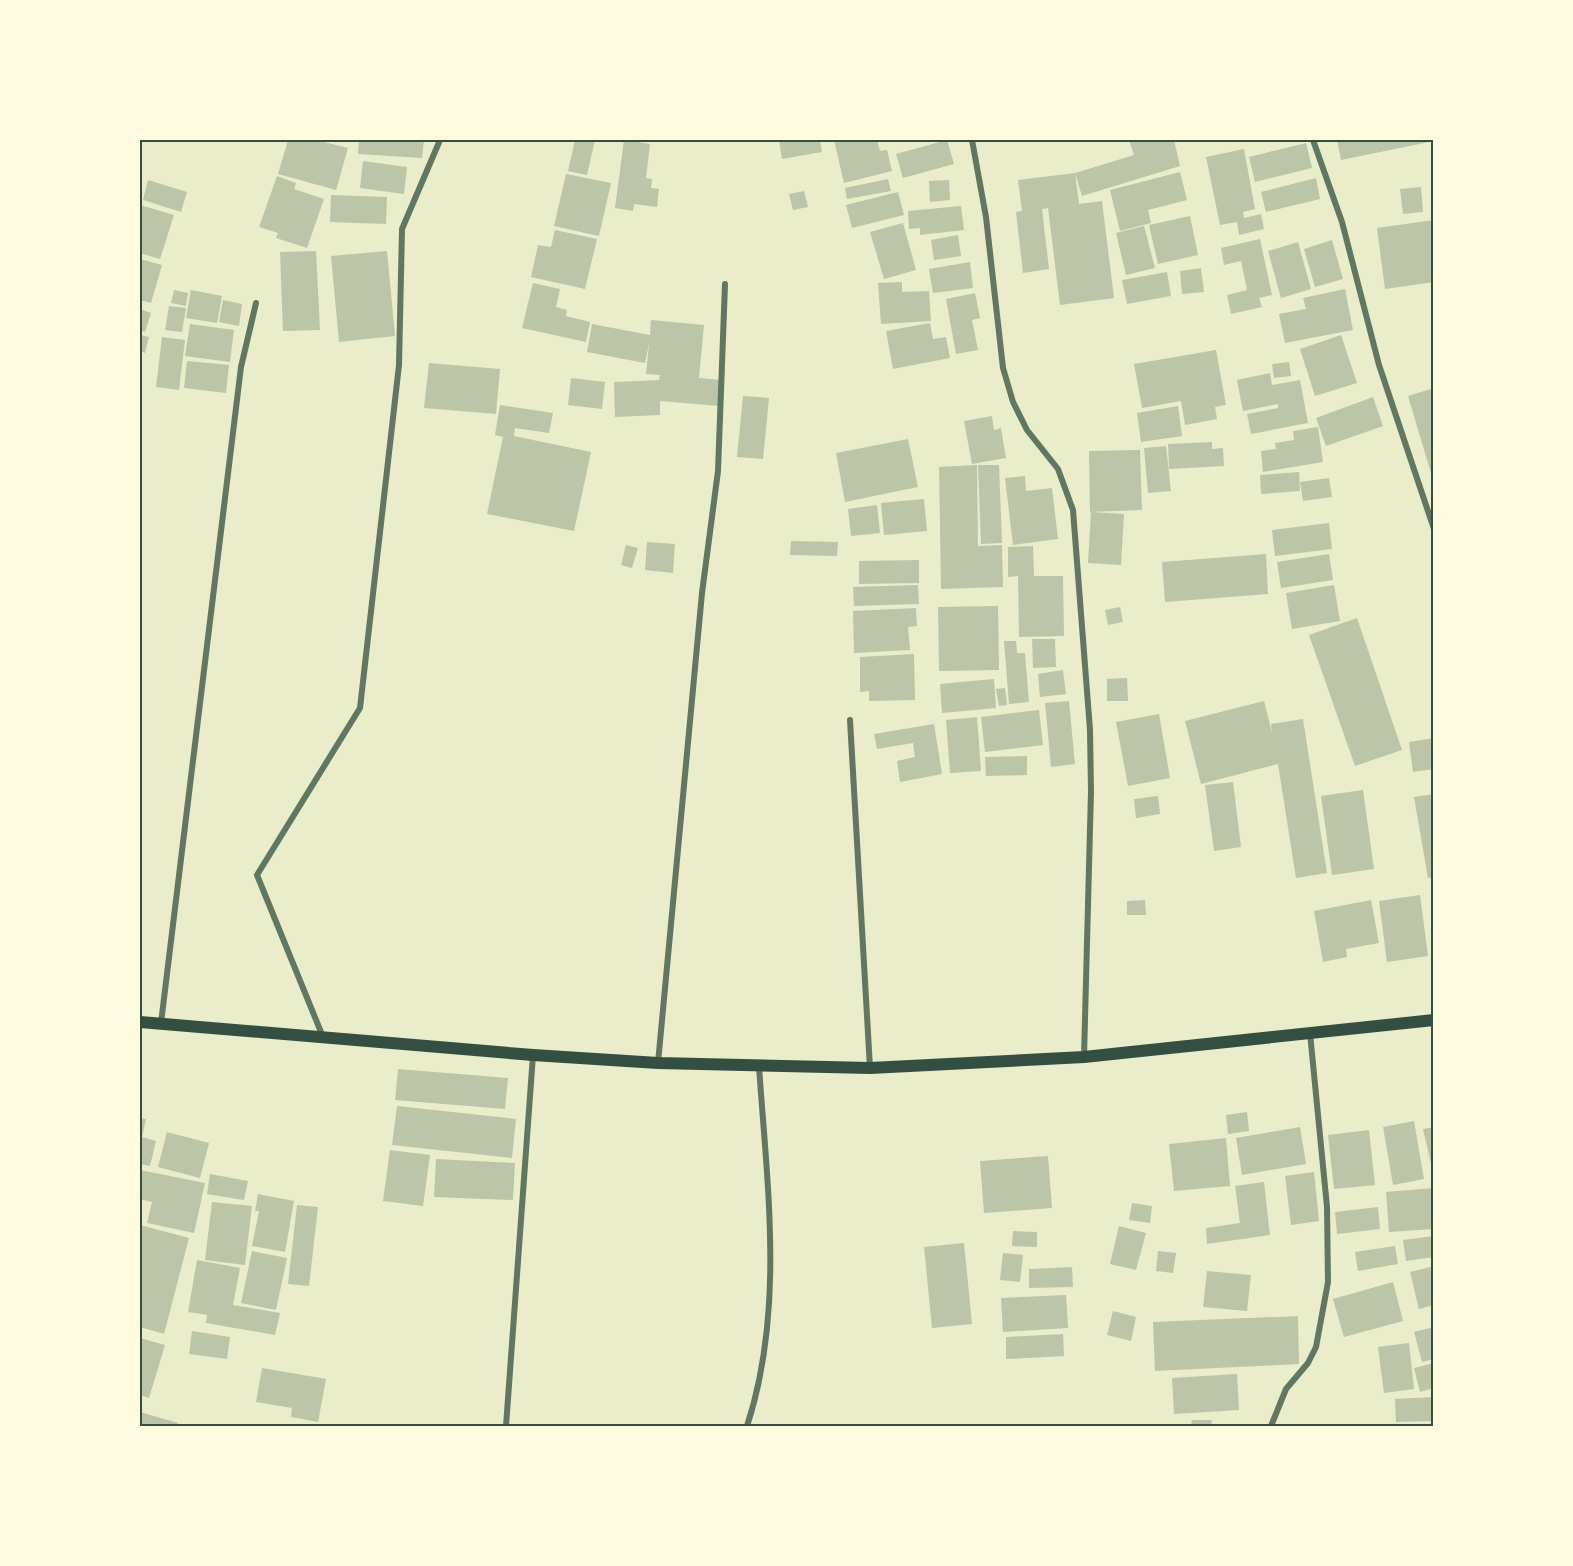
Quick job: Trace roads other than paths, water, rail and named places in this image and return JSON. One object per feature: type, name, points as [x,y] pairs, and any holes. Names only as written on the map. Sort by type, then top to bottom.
[{"type":"main road","points":[[140,1022],[533,1055],[658,1063],[870,1068],[1084,1057],[1434,1020]]},
{"type":"street","points":[[322,1038],[257,875],[360,708],[399,364],[402,229],[440,140]]},
{"type":"street","points":[[972,140],[986,217],[1003,368],[1013,402],[1027,430],[1058,469],[1073,510],[1090,730],[1091,791],[1087,868],[1084,1057]]},
{"type":"street","points":[[1312,140],[1342,222],[1379,365],[1434,529]]},
{"type":"street","points":[[658,1063],[701,605],[718,471],[725,284]]},
{"type":"street","points":[[160,1023],[241,367],[256,303]]},
{"type":"street","points":[[850,720],[870,1068]]},
{"type":"street","points":[[1271,1426],[1286,1389],[1308,1363],[1316,1347],[1328,1282],[1327,1207],[1310,1033]]},
{"type":"street","points":[[506,1426],[533,1055]]},
{"type":"street","points":[[747,1426],[764,1355],[771,1272],[759,1066]]}]
